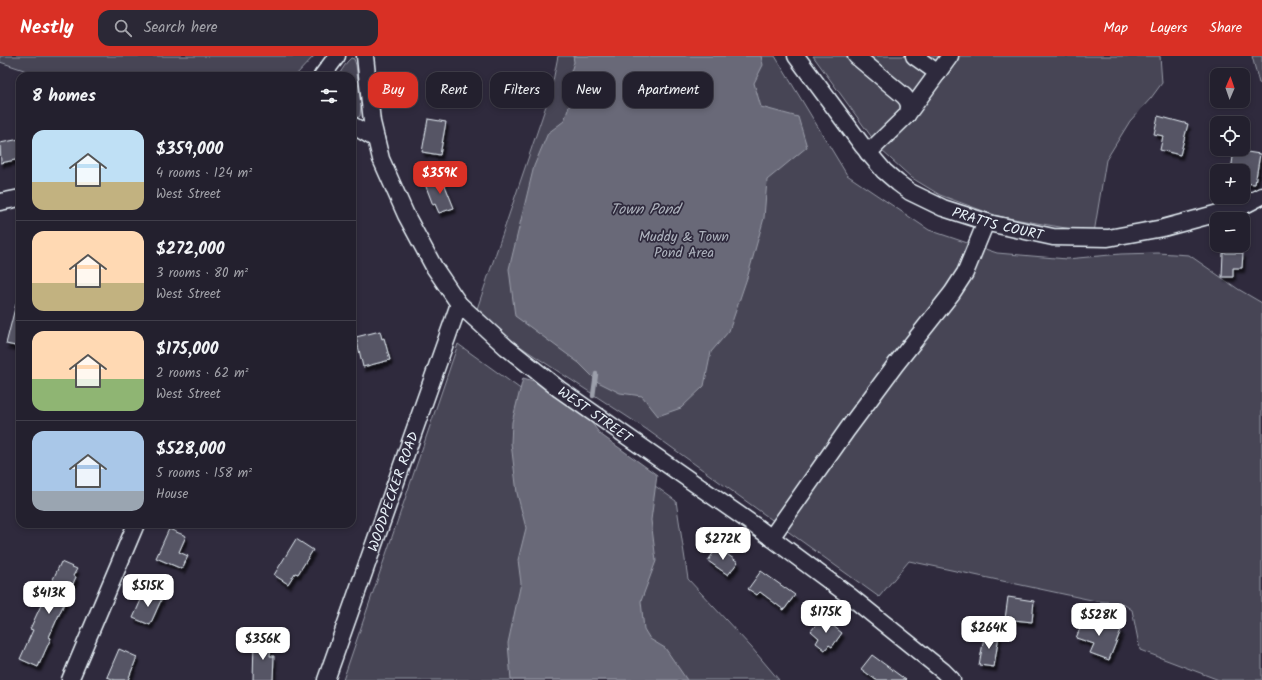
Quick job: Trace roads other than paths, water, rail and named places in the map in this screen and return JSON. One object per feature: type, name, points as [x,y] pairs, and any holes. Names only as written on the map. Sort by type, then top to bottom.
[{"type":"street","points":[[325,72],[337,56]]},
{"type":"street","name":"WEST STREET","points":[[365,56],[372,122],[384,166],[406,215],[434,267],[459,304],[506,347],[559,389],[771,538],[851,597],[943,671],[952,680]]},
{"type":"street","name":"PRATTS COURT","points":[[796,56],[868,153],[884,171],[910,192],[943,208],[986,222],[1053,237],[1108,238],[1163,228],[1241,207],[1262,196]]},
{"type":"street","points":[[856,56],[907,98],[909,107],[907,115]]},
{"type":"street","points":[[914,56],[938,73]]},
{"type":"street","points":[[868,153],[907,115],[950,56]]},
{"type":"street","points":[[356,127],[376,139]]},
{"type":"street","points":[[0,202],[16,199]]},
{"type":"street","points":[[771,538],[847,430],[896,364],[952,293],[965,272],[986,222]]},
{"type":"street","name":"WOODPECKER ROAD","points":[[326,680],[459,304]]},
{"type":"street","points":[[70,680],[134,528]]},
{"type":"water","name":"Town Pond","points":[[573,56],[761,56],[763,65],[754,83],[761,107],[798,117],[807,147],[767,180],[764,218],[748,275],[729,331],[711,352],[704,386],[681,408],[658,416],[642,396],[620,393],[598,382],[579,363],[515,316],[509,269],[534,166],[548,133],[564,121],[568,108],[615,108],[615,72],[571,72],[574,62]]},
{"type":"water","points":[[523,378],[538,382],[583,411],[600,434],[657,475],[651,520],[656,561],[641,601],[644,629],[650,639],[665,648],[687,680],[511,680],[508,643],[521,583],[518,560],[526,528],[517,493],[511,443],[512,422]]},
{"type":"waterway","points":[[593,396],[596,374]]},
{"type":"park label","name":"Muddy & Town Pond Area","points":[[684,244]]}]
